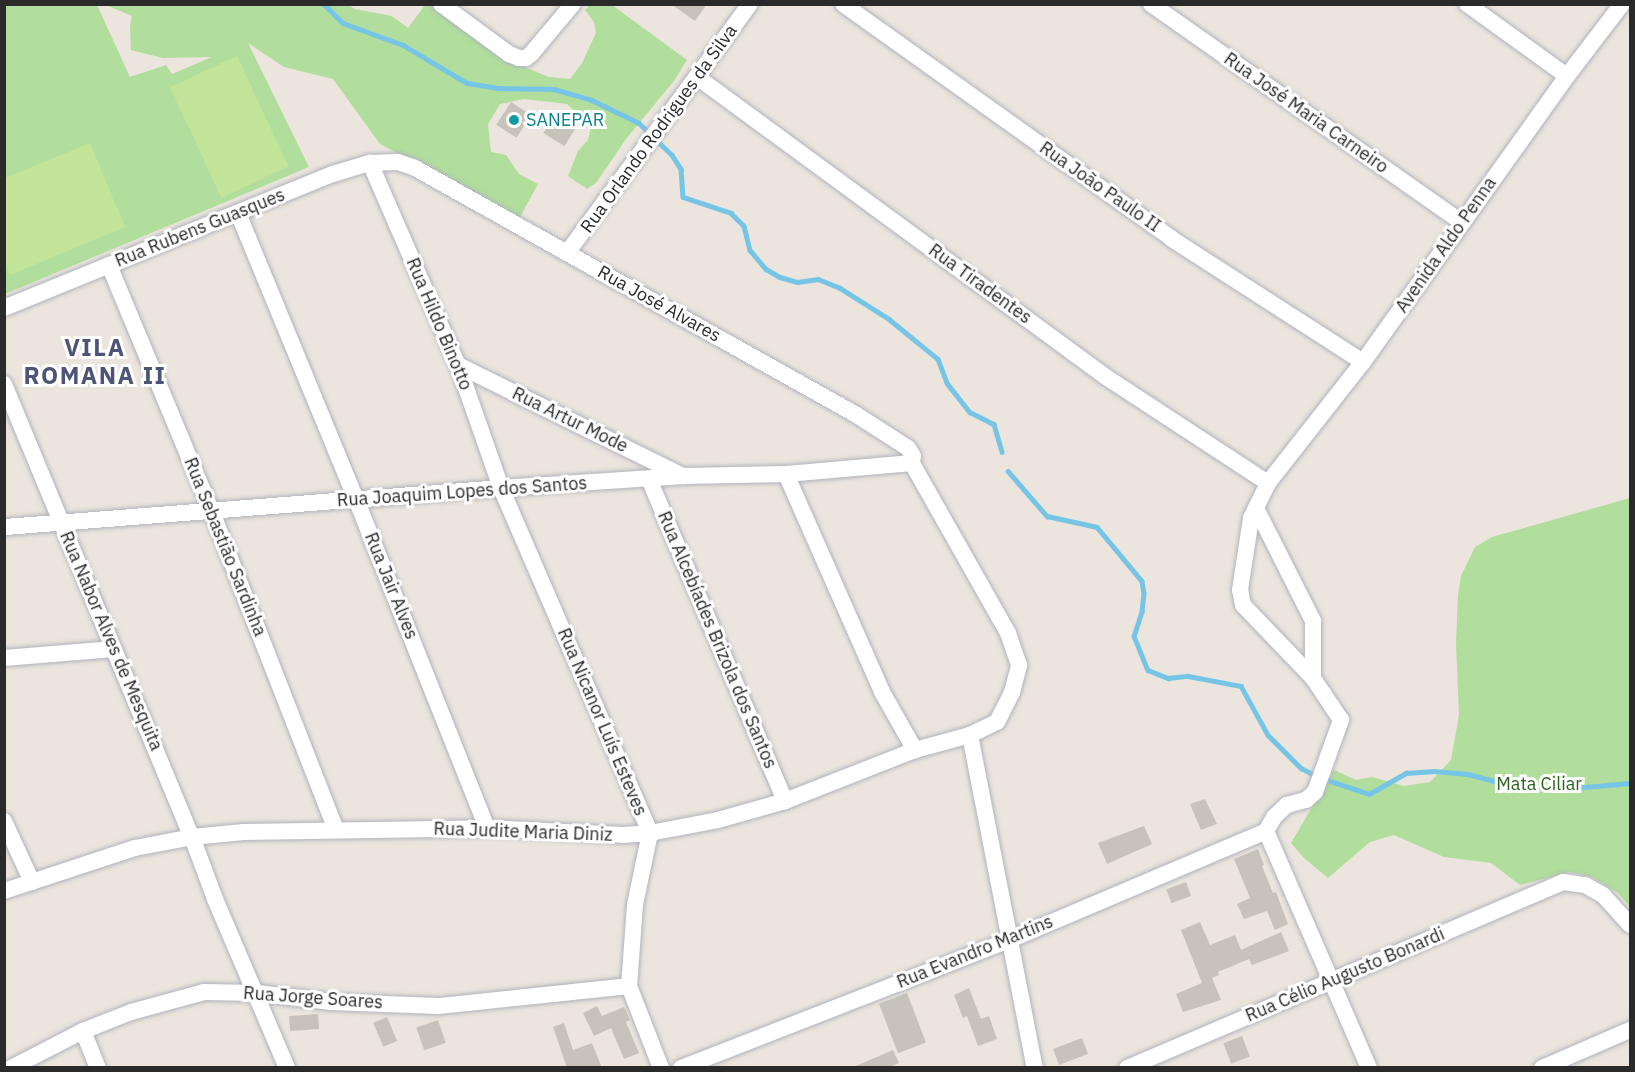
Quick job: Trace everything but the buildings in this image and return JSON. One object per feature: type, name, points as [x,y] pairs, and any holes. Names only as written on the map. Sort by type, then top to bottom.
[{"type":"street","points":[[441,4],[509,54],[519,58],[526,58],[531,54],[573,4]]},
{"type":"street","name":"Rua Orlando Rodrigues da Silva","points":[[567,253],[649,145],[750,4]]},
{"type":"street","name":"Rua João Paulo II","points":[[843,4],[1172,238],[1363,362]]},
{"type":"street","name":"Rua José Maria Carneiro","points":[[1151,4],[1461,222]]},
{"type":"street","points":[[1467,4],[1567,76]]},
{"type":"street","name":"Avenida Aldo Penna","points":[[1266,831],[1274,817],[1287,805],[1306,800],[1315,792],[1341,720],[1313,678],[1243,605],[1240,590],[1251,518],[1268,483],[1363,362],[1461,222],[1622,4]]},
{"type":"street","name":"Rua Tiradentes","points":[[697,77],[1106,376],[1268,483]]},
{"type":"street","name":"Rua José Alvares","points":[[398,162],[415,168],[855,414],[908,448],[1008,633],[1018,665],[1012,692]]},
{"type":"street","name":"Rua Rubens Guasques","points":[[4,308],[333,174],[370,163],[398,162]]},
{"type":"street","name":"Rua Hildo Binotto","points":[[370,163],[458,365],[501,488]]},
{"type":"street","name":"Rua Jair Alves","points":[[238,213],[356,499],[487,828]]},
{"type":"street","name":"Rua Sebastião Sardinha","points":[[109,265],[212,512],[336,830]]},
{"type":"street","name":"Rua Artur Mode","points":[[458,365],[683,476]]},
{"type":"street","name":"Rua Nabor Alves de Mesquita","points":[[6,390],[192,837],[239,957],[257,993],[287,1068]]},
{"type":"street","name":"Rua Joaquim Lopes dos Santos","points":[[4,526],[212,512],[501,488],[683,476],[786,474],[912,459]]},
{"type":"street","points":[[786,474],[882,692],[915,750]]},
{"type":"street","name":"Rua Alcebíades Brizola dos Santos","points":[[649,479],[785,801]]},
{"type":"street","name":"Rua Nicanor Luís Esteves","points":[[501,488],[650,833],[635,904],[629,986],[661,1068]]},
{"type":"street","points":[[1256,508],[1313,621],[1313,678]]},
{"type":"street","points":[[4,658],[114,649]]},
{"type":"street","name":"Rua Judite Maria Diniz","points":[[4,891],[135,848],[192,837],[336,830],[487,828],[623,835],[650,833],[718,820],[785,801],[915,750],[970,735],[997,722],[1012,692]]},
{"type":"street","points":[[970,735],[1012,939],[1035,1068]]},
{"type":"street","points":[[4,820],[32,882]]},
{"type":"street","points":[[1266,831],[1369,1068]]},
{"type":"street","name":"Rua Evandro Martins","points":[[681,1068],[1012,939],[1266,831]]},
{"type":"street","name":"Rua Célio Augusto Bonardi","points":[[1127,1068],[1563,882],[1586,885],[1603,895],[1630,925]]},
{"type":"street","name":"Rua Jorge Soares","points":[[12,1068],[83,1031],[163,1001],[204,992],[257,993],[331,1002],[439,1006],[629,986]]},
{"type":"street","points":[[1542,1068],[1630,1030]]},
{"type":"street","points":[[83,1031],[98,1068]]},
{"type":"green space","points":[[5,5],[97,5],[130,77],[166,65],[172,74],[212,57],[163,58],[131,50],[132,16],[106,5],[348,5],[355,9],[392,16],[408,28],[425,5],[432,5],[499,57],[549,77],[570,79],[582,63],[596,33],[594,22],[585,10],[590,5],[612,5],[687,60],[674,81],[626,139],[596,183],[587,189],[568,176],[578,151],[588,140],[591,127],[567,104],[524,99],[500,104],[488,124],[491,152],[506,155],[519,174],[538,184],[520,217],[380,144],[333,79],[284,67],[248,43],[309,167],[5,294]]},
{"type":"green space","points":[[237,56],[289,167],[221,198],[170,87]]},
{"type":"green space","points":[[90,143],[125,227],[10,275],[5,262],[5,178]]},
{"type":"green space","name":"Mata Ciliar","points":[[1630,498],[1630,907],[1618,893],[1592,877],[1570,872],[1520,885],[1491,863],[1444,857],[1394,835],[1370,842],[1328,878],[1304,858],[1291,843],[1334,770],[1356,780],[1372,777],[1404,786],[1430,782],[1451,760],[1459,715],[1456,644],[1458,595],[1461,576],[1475,547],[1492,537]]},
{"type":"waterway","points":[[324,4],[343,23],[403,45],[467,83],[497,88],[554,89],[592,100],[639,123],[672,155],[681,169],[683,197],[731,213],[744,226],[750,250],[766,269],[780,277],[797,282],[818,279],[840,288],[889,319],[938,359],[947,383],[970,412],[994,424],[1002,452]]},
{"type":"waterway","points":[[1008,471],[1047,516],[1097,527],[1142,581],[1144,593],[1142,612],[1134,636],[1148,670],[1168,678],[1188,676],[1241,686],[1268,735],[1301,768],[1317,776]]},
{"type":"waterway","points":[[1324,779],[1369,794],[1406,773],[1434,771],[1468,774],[1517,787],[1562,789],[1630,783]]},
{"type":"place","name":"SANEPAR","points":[[514,120]]},
{"type":"district","name":"VILA ROMANA II","points":[[95,362]]}]
